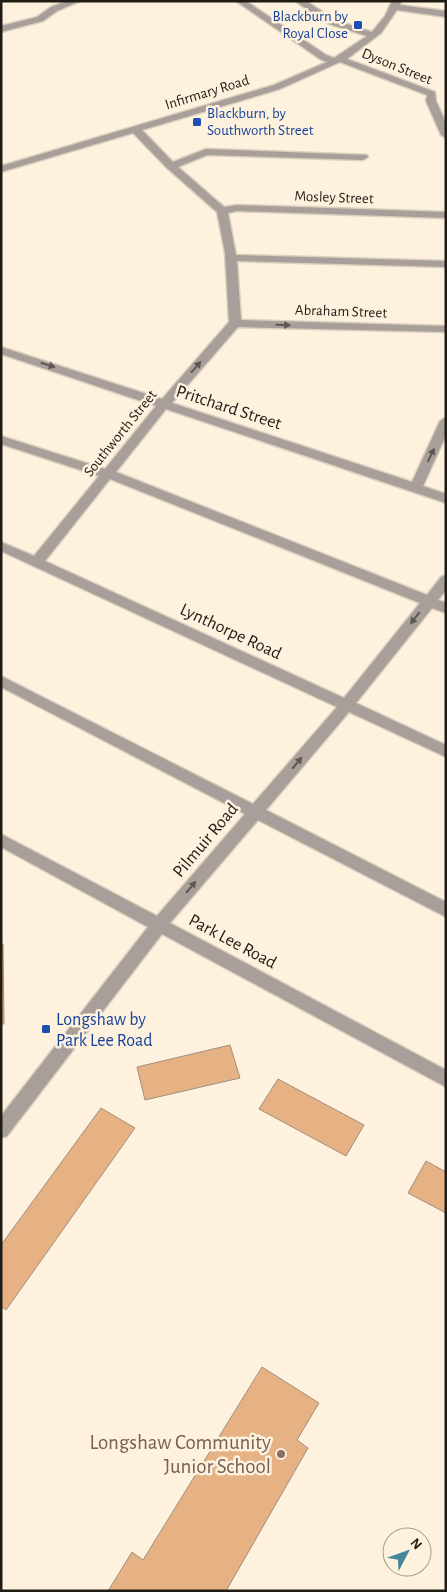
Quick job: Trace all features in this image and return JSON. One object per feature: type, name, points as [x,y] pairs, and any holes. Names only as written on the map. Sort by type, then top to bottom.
[{"type":"street","points":[[1,29],[40,19],[54,9],[76,1]]},
{"type":"street","name":"Dyson Street","points":[[240,1],[322,57],[435,93],[431,101],[446,135]]},
{"type":"street","points":[[299,1],[332,22],[373,34]]},
{"type":"street","points":[[396,4],[446,14]]},
{"type":"street","name":"Infirmary Road","points":[[1,169],[277,87],[314,73],[337,61],[366,41],[396,4]]},
{"type":"street","points":[[136,130],[171,166],[222,211],[228,231],[232,258],[235,323]]},
{"type":"street","points":[[171,166],[206,152],[363,157]]},
{"type":"street","name":"Mosley Street","points":[[222,211],[237,208],[446,215]]},
{"type":"street","points":[[232,258],[446,264]]},
{"type":"street","name":"Abraham Street","points":[[235,323],[446,329]]},
{"type":"street","name":"Southworth Street","points":[[37,561],[164,404],[235,323]]},
{"type":"street","name":"Pritchard Street","points":[[1,350],[416,488],[446,500]]},
{"type":"street","points":[[416,488],[445,424]]},
{"type":"street","points":[[1,440],[108,474],[446,608]]},
{"type":"street","name":"Lynthorpe Road","points":[[1,546],[446,751]]},
{"type":"street","name":"Pilmuir Road","points":[[1,1130],[160,924],[346,706],[446,580]]},
{"type":"street","points":[[1,681],[446,910]]},
{"type":"street","name":"Park Lee Road","points":[[1,840],[446,1079]]},
{"type":"building","points":[[1,944],[3,944],[4,1024],[1,1024]]},
{"type":"building","points":[[230,1045],[240,1078],[145,1100],[137,1067]]},
{"type":"building","points":[[278,1079],[364,1125],[346,1156],[259,1109]]},
{"type":"building","points":[[101,1108],[135,1128],[6,1310],[1,1306],[1,1245]]},
{"type":"building","points":[[426,1161],[446,1172],[446,1213],[408,1193]]},
{"type":"building","points":[[262,1367],[319,1403],[297,1440],[308,1448],[226,1591],[108,1591],[132,1552],[143,1560]]},
{"type":"place","name":"Blackburn by Royal Close","points":[[358,25]]},
{"type":"place","name":"Blackburn, by Southworth Street","points":[[197,122]]},
{"type":"place","name":"Longshaw by Park Lee Road","points":[[46,1029]]},
{"type":"place","name":"Longshaw Community Junior School","points":[[281,1454]]}]
